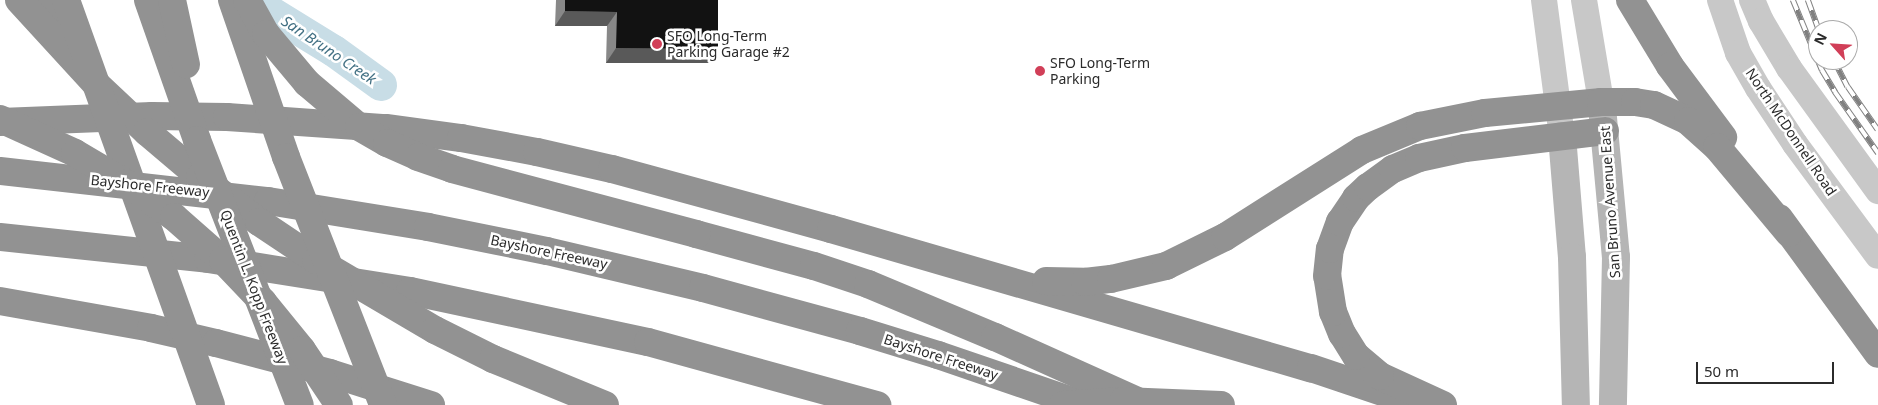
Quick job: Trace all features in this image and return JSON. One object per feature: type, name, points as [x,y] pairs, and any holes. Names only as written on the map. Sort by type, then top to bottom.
[{"type":"highway","points":[[19,0],[97,85],[147,132],[200,177],[259,222],[316,260],[435,330],[493,359],[605,405]]},
{"type":"highway","points":[[50,0],[165,279]]},
{"type":"highway","points":[[66,0],[211,405]]},
{"type":"highway","name":"Quentin L. Kopp Freeway","points":[[148,0],[197,140],[300,405]]},
{"type":"highway","points":[[172,0],[194,102],[197,140]]},
{"type":"highway","points":[[232,0],[286,157],[383,405]]},
{"type":"highway","points":[[247,0],[266,34],[307,83],[345,116],[387,143],[418,158],[452,169],[814,266],[876,288],[995,337],[1145,405]]},
{"type":"highway","points":[[1630,0],[1670,66],[1878,354]]},
{"type":"highway","points":[[908,251],[999,273],[1045,281],[1084,282],[1138,274],[1166,266],[1225,237],[1338,164],[1384,139],[1428,123],[1458,116],[1601,102],[1635,102],[1654,105],[1688,121],[1717,147],[1789,233]]},
{"type":"highway","points":[[0,121],[152,116],[227,117],[386,128],[461,138],[612,169],[908,251],[1311,368],[1421,405]]},
{"type":"highway","points":[[0,121],[75,153],[126,183],[174,217],[223,260],[263,302],[302,350],[339,405]]},
{"type":"highway","points":[[1443,405],[1380,376],[1356,356],[1345,340],[1333,312],[1326,276],[1330,249],[1337,229],[1347,210],[1380,177],[1407,162],[1428,155],[1465,148],[1605,131]]},
{"type":"highway","name":"Bayshore Freeway","points":[[0,171],[268,201],[428,227],[547,252],[663,278],[825,321],[938,355],[1084,405]]},
{"type":"highway","points":[[0,237],[208,259],[410,291],[648,342],[877,405]]},
{"type":"highway","points":[[0,301],[91,317],[216,343],[330,373],[430,405]]},
{"type":"highway","points":[[91,317],[235,357],[372,405]]},
{"type":"highway","points":[[1063,405],[1161,401],[1221,405]]},
{"type":"main road","name":"San Bruno Avenue East","points":[[1601,102],[1616,257],[1613,405]]},
{"type":"main road","points":[[1562,136],[1572,256],[1576,398]]},
{"type":"street","points":[[1544,0],[1562,136]]},
{"type":"street","name":"San Bruno Avenue East","points":[[1584,0],[1601,102]]},
{"type":"street","name":"North McDonnell Road","points":[[1720,0],[1730,34],[1758,88],[1796,144],[1878,256]]},
{"type":"street","points":[[1752,0],[1761,21],[1789,68],[1878,191]]},
{"type":"building","name":"SFO Long-Term Parking Garage #2","points":[[565,0],[718,0],[718,49],[616,48],[617,12],[565,11]]},
{"type":"waterway","name":"San Bruno Creek","points":[[251,0],[334,51],[381,85]]},
{"type":"railway","points":[[1793,0],[1822,70],[1835,92],[1878,153]]},
{"type":"railway","points":[[1808,0],[1815,20]]},
{"type":"railway","points":[[1839,70],[1848,87],[1878,130]]},
{"type":"place","name":"SFO Long-Term Parking Garage #2","points":[[657,44]]},
{"type":"place","name":"SFO Long-Term Parking","points":[[1040,71]]}]
